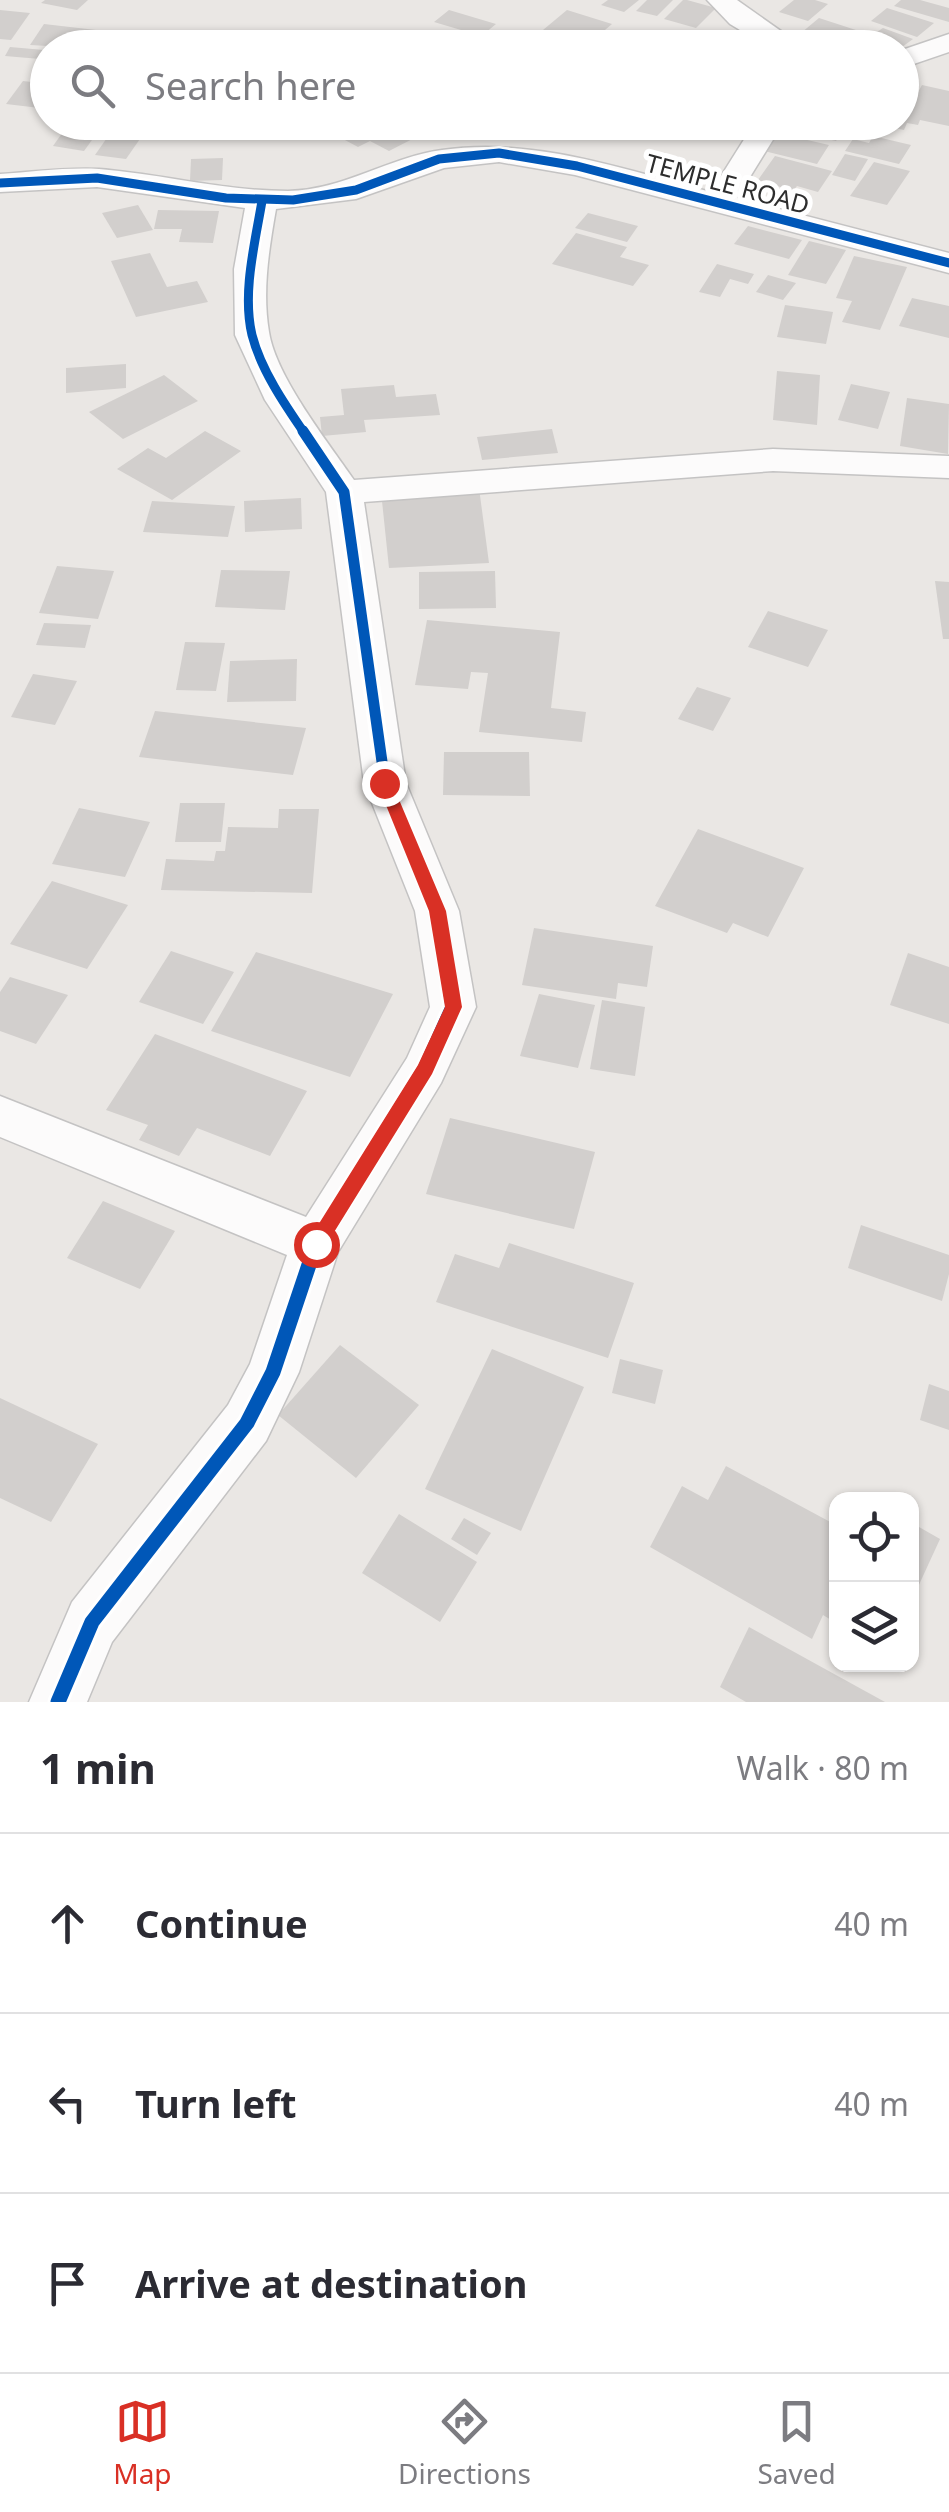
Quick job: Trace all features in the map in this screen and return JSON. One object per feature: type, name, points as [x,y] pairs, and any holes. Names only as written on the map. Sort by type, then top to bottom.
[{"type":"street","points":[[721,0],[760,30]]},
{"type":"street","points":[[919,53],[949,42]]},
{"type":"street","points":[[718,203],[758,140]]},
{"type":"street","name":"TEMPLE ROAD","points":[[0,184],[97,178],[262,200],[334,195],[438,159],[499,152],[577,166],[949,263]]},
{"type":"street","points":[[58,1702],[92,1622],[246,1424],[273,1372],[316,1244],[426,1069],[454,1007],[437,911],[384,783],[344,492],[282,400],[252,335],[250,269],[262,200]]},
{"type":"street","points":[[344,492],[773,460],[949,467]]},
{"type":"street","points":[[0,1116],[316,1244]]},
{"type":"building","points":[[88,0],[77,10],[41,3]]},
{"type":"building","points":[[608,0],[639,0],[624,12],[601,5]]},
{"type":"building","points":[[647,0],[673,0],[657,16],[636,11]]},
{"type":"building","points":[[683,0],[716,8],[696,28],[664,19]]},
{"type":"building","points":[[794,0],[828,4],[808,21],[779,12]]},
{"type":"building","points":[[901,0],[920,0],[949,8],[949,22],[894,6]]},
{"type":"building","points":[[887,8],[934,23],[919,35],[919,30],[897,30],[871,21]]},
{"type":"building","points":[[0,10],[30,13],[11,40],[0,39]]},
{"type":"building","points":[[449,10],[496,24],[489,30],[461,30],[434,22]]},
{"type":"building","points":[[567,10],[612,24],[605,30],[543,30]]},
{"type":"building","points":[[819,18],[856,30],[805,30]]},
{"type":"building","points":[[44,24],[96,30],[40,30]]},
{"type":"building","points":[[10,47],[30,49],[30,58],[5,56]]},
{"type":"building","points":[[23,81],[30,82],[30,107],[6,104]]},
{"type":"building","points":[[922,85],[949,91],[949,126],[919,122]]},
{"type":"building","points":[[57,140],[92,140],[84,151],[53,146]]},
{"type":"building","points":[[105,140],[139,140],[126,159],[95,155]]},
{"type":"building","points":[[345,140],[410,140],[389,151],[370,141],[358,147]]},
{"type":"building","points":[[767,140],[807,140],[829,145],[817,164],[760,150]]},
{"type":"building","points":[[852,140],[869,143],[890,140],[911,145],[899,164],[845,151]]},
{"type":"building","points":[[845,154],[868,159],[855,181],[832,175]]},
{"type":"building","points":[[775,156],[832,171],[818,192],[797,186],[793,191],[758,180]]},
{"type":"building","points":[[223,158],[222,180],[190,181],[191,159]]},
{"type":"building","points":[[874,162],[910,171],[887,205],[850,196]]},
{"type":"building","points":[[138,205],[153,230],[117,238],[102,213]]},
{"type":"building","points":[[158,210],[219,211],[213,243],[179,242],[182,229],[154,229]]},
{"type":"building","points":[[588,213],[638,226],[627,242],[575,228]]},
{"type":"building","points":[[748,226],[802,240],[789,259],[734,244]]},
{"type":"building","points":[[576,233],[627,247],[620,257],[649,265],[633,286],[552,264]]},
{"type":"building","points":[[809,241],[846,250],[826,284],[788,275]]},
{"type":"building","points":[[150,253],[167,287],[197,281],[208,302],[136,317],[111,261]]},
{"type":"building","points":[[854,256],[907,267],[880,330],[842,322],[852,301],[836,298]]},
{"type":"building","points":[[717,264],[754,274],[748,284],[730,279],[720,297],[699,292]]},
{"type":"building","points":[[768,275],[796,283],[783,300],[756,292]]},
{"type":"building","points":[[912,298],[949,306],[949,338],[899,326]]},
{"type":"building","points":[[785,305],[833,312],[826,344],[777,337]]},
{"type":"building","points":[[126,364],[126,388],[66,393],[66,368]]},
{"type":"building","points":[[777,371],[820,375],[817,425],[773,420]]},
{"type":"building","points":[[164,375],[198,401],[123,439],[89,412]]},
{"type":"building","points":[[851,384],[890,392],[878,429],[838,420]]},
{"type":"building","points":[[394,385],[396,397],[436,394],[440,415],[364,420],[366,432],[322,436],[320,417],[344,415],[341,389]]},
{"type":"building","points":[[907,398],[949,404],[948,454],[900,446]]},
{"type":"building","points":[[552,429],[558,453],[482,460],[477,437]]},
{"type":"building","points":[[205,431],[241,451],[172,500],[117,469],[148,448],[166,458]]},
{"type":"building","points":[[479,488],[489,563],[389,568],[382,501],[412,499],[411,491]]},
{"type":"building","points":[[301,498],[302,529],[245,532],[244,501]]},
{"type":"building","points":[[152,501],[235,506],[228,537],[143,532]]},
{"type":"building","points":[[57,566],[114,571],[98,619],[39,613]]},
{"type":"building","points":[[221,570],[290,571],[285,610],[215,607]]},
{"type":"building","points":[[495,571],[496,608],[419,609],[419,572]]},
{"type":"building","points":[[935,581],[949,582],[949,639],[943,639]]},
{"type":"building","points":[[768,611],[828,630],[808,667],[748,647]]},
{"type":"building","points":[[427,620],[560,632],[551,708],[586,712],[582,742],[479,732],[488,673],[471,672],[468,689],[415,685]]},
{"type":"building","points":[[44,623],[91,625],[85,648],[36,645]]},
{"type":"building","points":[[185,642],[225,643],[216,691],[176,690]]},
{"type":"building","points":[[297,659],[296,701],[227,702],[230,661]]},
{"type":"building","points":[[33,674],[77,681],[55,725],[11,717]]},
{"type":"building","points":[[697,687],[731,698],[713,731],[678,719]]},
{"type":"building","points":[[155,711],[306,728],[293,775],[139,757]]},
{"type":"building","points":[[444,752],[529,752],[530,796],[443,795]]},
{"type":"building","points":[[180,803],[225,803],[221,842],[175,842]]},
{"type":"building","points":[[79,808],[150,822],[125,877],[52,864]]},
{"type":"building","points":[[279,809],[319,809],[312,893],[161,890],[166,859],[214,861],[216,851],[225,851],[228,827],[278,828]]},
{"type":"building","points":[[698,829],[804,868],[768,937],[733,923],[727,933],[655,906]]},
{"type":"building","points":[[52,881],[128,905],[87,969],[10,944]]},
{"type":"building","points":[[534,928],[653,946],[647,987],[618,983],[616,999],[522,985]]},
{"type":"building","points":[[171,951],[234,972],[203,1024],[139,1002]]},
{"type":"building","points":[[256,952],[393,994],[350,1077],[211,1031]]},
{"type":"building","points":[[908,953],[949,967],[949,1024],[890,1005]]},
{"type":"building","points":[[10,977],[68,995],[36,1044],[0,1031],[0,992]]},
{"type":"building","points":[[539,994],[595,1005],[578,1068],[520,1056]]},
{"type":"building","points":[[602,1000],[645,1007],[635,1076],[590,1069]]},
{"type":"building","points":[[155,1034],[307,1091],[270,1156],[197,1128],[179,1156],[139,1140],[148,1125],[106,1110]]},
{"type":"building","points":[[450,1118],[595,1152],[574,1229],[426,1194]]},
{"type":"building","points":[[103,1201],[175,1231],[140,1289],[67,1258]]},
{"type":"building","points":[[861,1225],[949,1255],[942,1301],[848,1268]]},
{"type":"building","points":[[509,1243],[634,1283],[608,1358],[436,1302],[455,1254],[499,1268]]},
{"type":"building","points":[[340,1345],[419,1405],[356,1478],[278,1415]]},
{"type":"building","points":[[492,1349],[584,1387],[521,1531],[425,1489]]},
{"type":"building","points":[[620,1359],[663,1370],[655,1404],[612,1393]]},
{"type":"building","points":[[929,1384],[949,1391],[949,1430],[920,1420]]},
{"type":"building","points":[[0,1398],[98,1444],[51,1522],[0,1498]]},
{"type":"building","points":[[726,1466],[829,1521],[829,1619],[823,1615],[812,1639],[650,1547],[682,1486],[708,1500]]},
{"type":"building","points":[[399,1514],[477,1562],[440,1622],[362,1573]]},
{"type":"building","points":[[464,1518],[491,1533],[477,1555],[451,1539]]},
{"type":"building","points":[[919,1527],[940,1539],[919,1585]]},
{"type":"building","points":[[749,1627],[885,1702],[746,1702],[720,1687]]},
{"type":"cycle path","points":[[0,183],[97,178],[226,198],[293,200],[356,190],[439,159],[499,153],[577,166],[949,263]]},
{"type":"cycle path","points":[[58,1702],[92,1622],[247,1423],[273,1372],[316,1244],[425,1069],[453,1007],[437,911],[385,783],[344,492],[282,400],[252,335],[250,269],[262,201]]},
{"type":"route","points":[[316,1244],[426,1069],[454,1007],[437,911],[384,783]]}]
